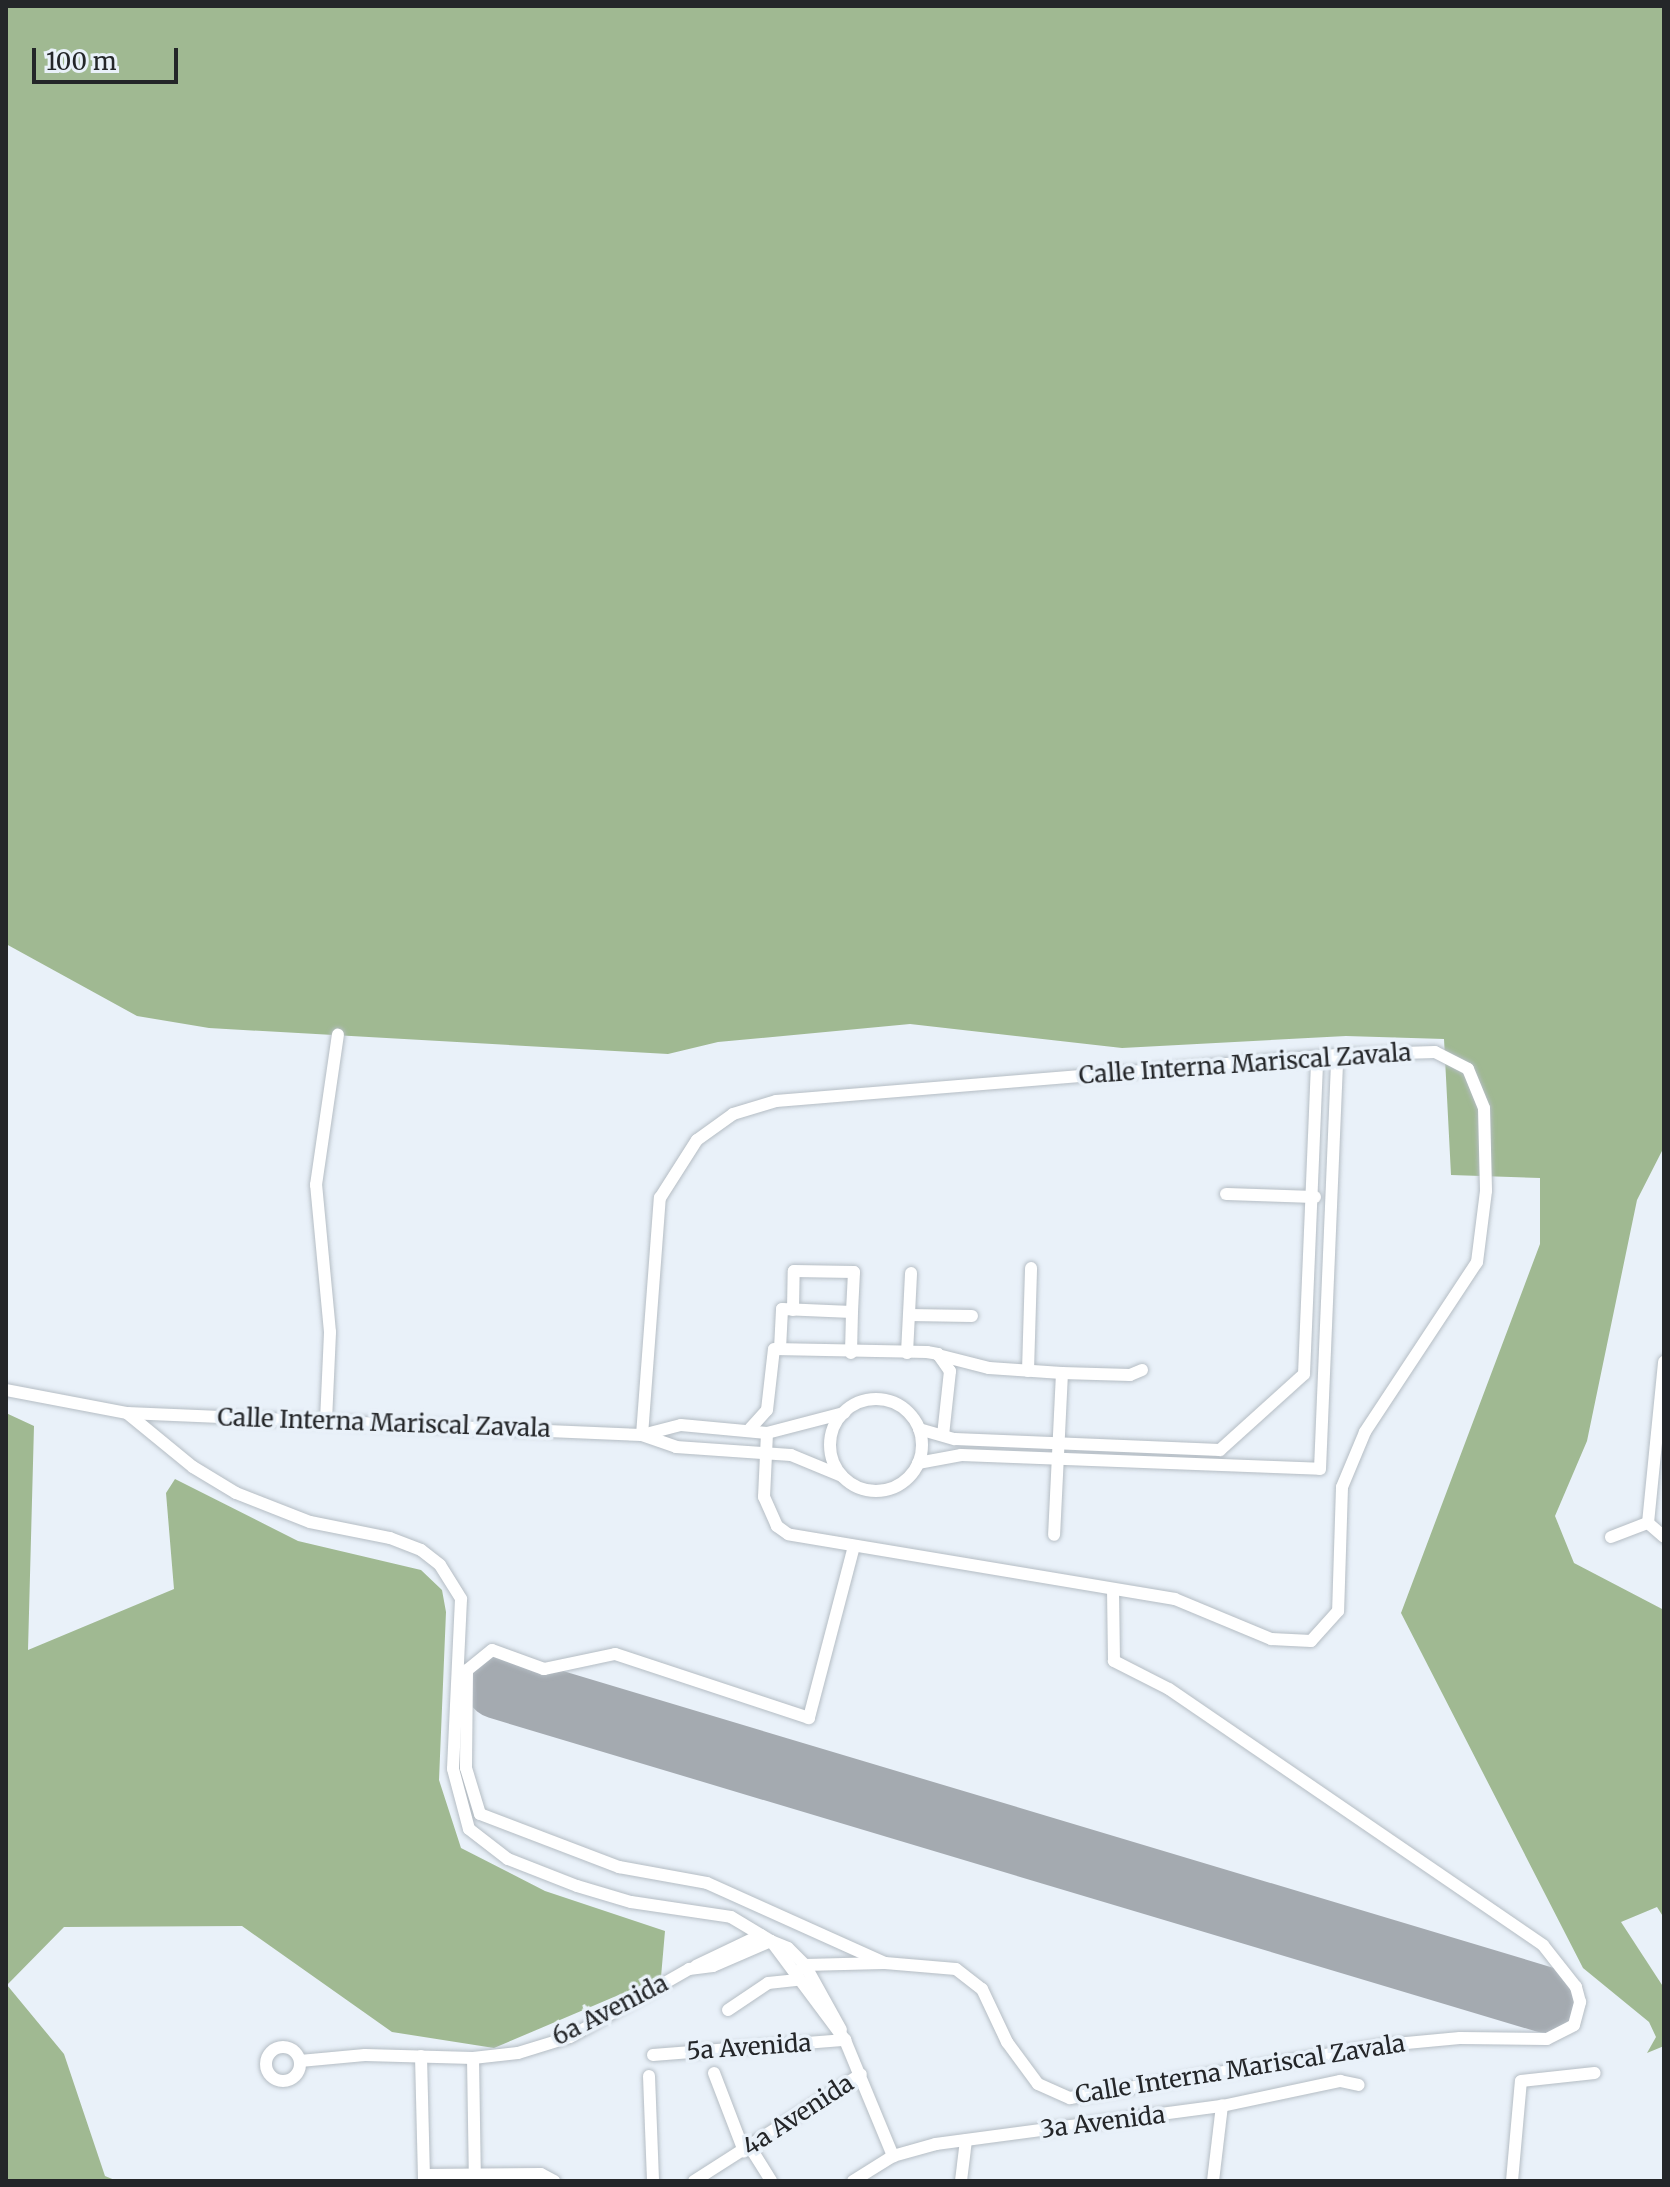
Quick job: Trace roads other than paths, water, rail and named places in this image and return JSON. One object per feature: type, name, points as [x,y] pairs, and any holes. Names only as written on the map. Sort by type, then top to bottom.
[{"type":"street","points":[[326,1421],[330,1332],[316,1185],[338,1035]]},
{"type":"street","name":"Calle Interna Mariscal Zavala","points":[[642,1435],[660,1198],[697,1140],[733,1114],[776,1101],[1337,1055],[1435,1052],[1468,1069],[1484,1108],[1486,1191],[1477,1262],[1365,1432],[1342,1487],[1338,1611],[1311,1641],[1271,1639],[1175,1599],[1113,1593],[800,1538],[777,1526],[762,1489],[767,1433]]},
{"type":"street","points":[[918,1463],[961,1455],[1320,1469],[1337,1055]]},
{"type":"street","points":[[919,1429],[943,1435],[1220,1450],[1304,1374],[1317,1058]]},
{"type":"street","points":[[1226,1194],[1330,1198]]},
{"type":"street","points":[[793,1310],[799,1257]]},
{"type":"street","points":[[1028,1371],[1031,1268]]},
{"type":"street","points":[[798,1271],[854,1272],[851,1353]]},
{"type":"street","points":[[907,1353],[911,1273]]},
{"type":"street","points":[[780,1349],[782,1309],[852,1312]]},
{"type":"street","points":[[909,1315],[972,1316]]},
{"type":"street","points":[[748,1431],[763,1420],[774,1349],[938,1354],[989,1368],[1062,1373],[1130,1375],[1142,1370]]},
{"type":"street","points":[[938,1354],[950,1371],[943,1435]]},
{"type":"street","points":[[1648,1523],[1664,1362]]},
{"type":"street","points":[[1054,1535],[1062,1373]]},
{"type":"street","name":"Calle Interna Mariscal Zavala","points":[[6,1390],[127,1413],[642,1435],[676,1447],[791,1455],[842,1476]]},
{"type":"street","points":[[886,1400],[906,1410],[919,1429],[918,1463],[905,1481],[884,1491],[861,1489],[842,1476],[831,1451],[836,1424],[844,1413],[863,1401],[886,1400]]},
{"type":"street","name":"Calle Interna Mariscal Zavala","points":[[127,1413],[193,1467],[236,1493],[310,1522],[421,1550],[452,1580],[461,1599],[462,1623],[453,1708],[453,1769],[469,1829],[486,1846],[577,1886],[631,1902],[731,1917],[766,1938],[845,2040]]},
{"type":"street","name":"Calle Interna Mariscal Zavala","points":[[642,1435],[681,1425],[767,1433],[844,1413]]},
{"type":"street","points":[[1648,1523],[1664,1537]]},
{"type":"street","points":[[1611,1537],[1648,1523]]},
{"type":"street","name":"Calle Interna Mariscal Zavala","points":[[854,1546],[809,1718],[615,1654],[544,1669],[492,1650],[467,1670],[466,1768],[480,1814],[492,1822],[619,1867],[707,1883],[885,1963],[929,1964],[969,1976],[986,1996],[1007,2042],[1038,2084],[1070,2098],[1385,2045],[1460,2038],[1547,2039],[1574,2025],[1580,2002],[1576,1987],[1543,1945],[1169,1689],[1114,1661],[1113,1593]]},
{"type":"street","points":[[766,1938],[788,1948],[805,1965],[833,2008],[893,2156]]},
{"type":"street","name":"6a Avenida","points":[[300,2061],[421,2056],[473,2058],[518,2053],[570,2037],[689,1969],[713,1966],[766,1938]]},
{"type":"street","points":[[805,1965],[885,1963]]},
{"type":"street","points":[[728,2010],[768,1983],[796,1977],[805,1965]]},
{"type":"street","name":"5a Avenida","points":[[653,2055],[845,2040]]},
{"type":"street","points":[[421,2056],[424,2178],[552,2179]]},
{"type":"street","points":[[473,2058],[475,2178]]},
{"type":"street","points":[[714,2073],[747,2149],[771,2181]]},
{"type":"street","points":[[1512,2181],[1521,2081],[1595,2073]]},
{"type":"street","name":"4a Avenida","points":[[694,2181],[861,2074]]},
{"type":"street","points":[[649,2076],[653,2181]]},
{"type":"street","name":"3a Avenida","points":[[853,2181],[893,2156],[966,2140],[1222,2106],[1340,2081],[1359,2085]]},
{"type":"street","points":[[1213,2181],[1222,2106]]},
{"type":"street","points":[[961,2181],[966,2140]]}]
